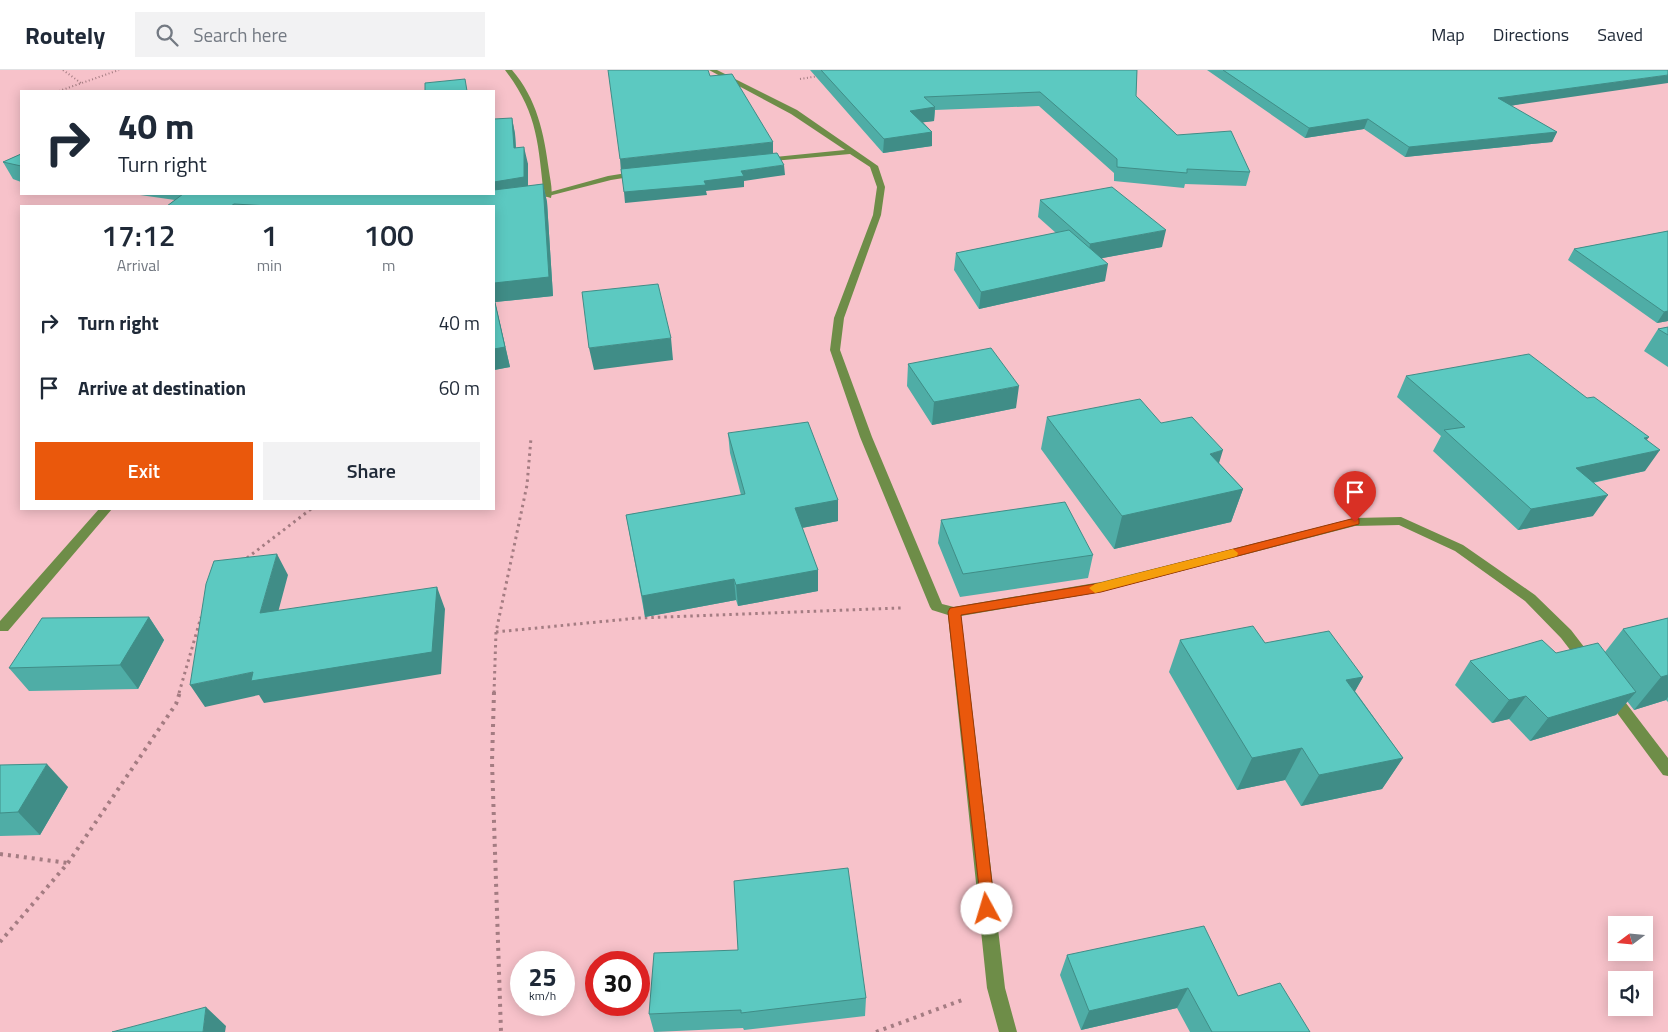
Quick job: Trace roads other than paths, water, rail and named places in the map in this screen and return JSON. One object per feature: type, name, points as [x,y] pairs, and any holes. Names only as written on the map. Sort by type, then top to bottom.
[{"type":"street","points":[[508,70],[524,90],[539,124],[548,196]]},
{"type":"street","points":[[712,70],[794,112],[874,166],[881,187],[877,215],[839,318],[835,350],[866,437],[937,607],[954,612],[1101,587],[1355,522],[1401,522],[1458,548],[1530,598],[1566,634],[1593,669]]},
{"type":"street","points":[[756,161],[852,151]]},
{"type":"street","points":[[520,200],[548,196],[602,180],[650,172]]},
{"type":"street","points":[[3,628],[105,510]]},
{"type":"street","points":[[954,612],[996,988],[1008,1032]]},
{"type":"street","points":[[1604,685],[1668,770]]}]
